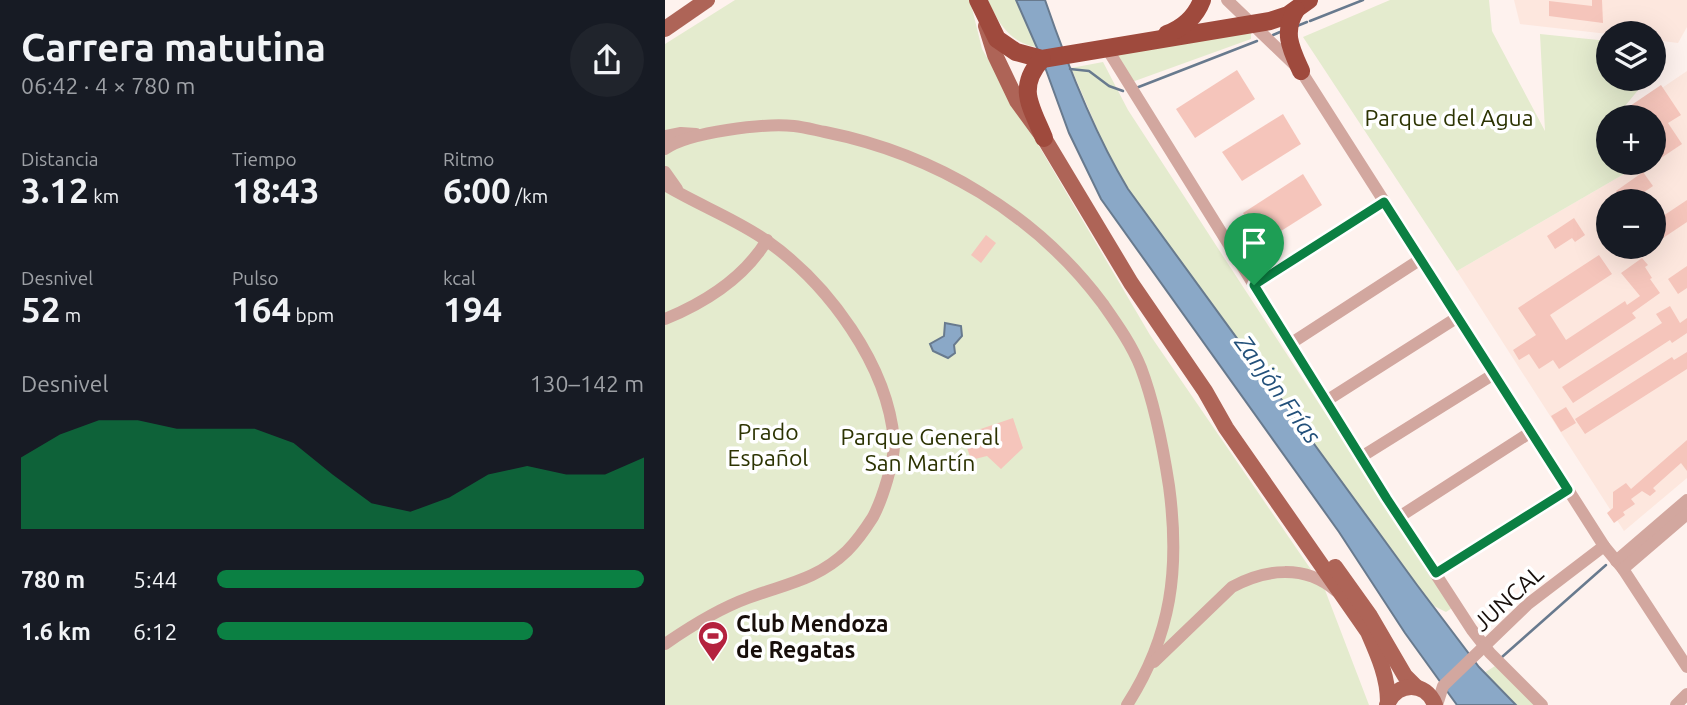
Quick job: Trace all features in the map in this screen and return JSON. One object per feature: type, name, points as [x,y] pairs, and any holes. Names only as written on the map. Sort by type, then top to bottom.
[{"type":"highway","points":[[1154,39],[1184,25],[1196,12],[1202,0]]},
{"type":"highway","points":[[978,2],[993,32],[1005,45],[1016,52],[1042,59],[1280,19],[1303,5]]},
{"type":"highway","points":[[1301,71],[1288,38],[1290,22],[1303,5]]},
{"type":"highway","points":[[1042,59],[1028,79],[1028,90],[1044,138]]},
{"type":"main road","points":[[665,29],[707,0]]},
{"type":"main road","points":[[978,2],[995,55],[1017,101],[1044,138],[1131,283],[1205,391],[1226,428],[1368,632],[1387,684],[1388,704]]},
{"type":"main road","points":[[1205,391],[1233,424],[1370,616],[1405,676],[1430,695],[1436,705]]},
{"type":"main road","points":[[1388,704],[1400,689],[1419,688]]},
{"type":"street","points":[[1227,0],[1301,71],[1568,490],[1687,667]]},
{"type":"street","points":[[1106,47],[1361,457],[1485,647],[1542,705]]},
{"type":"street","points":[[665,136],[793,125],[880,146],[937,168],[990,197],[1049,243],[1082,276],[1120,328],[1141,368],[1163,449],[1173,515],[1173,567],[1164,628],[1149,667],[1127,705]]},
{"type":"street","points":[[665,149],[700,134]]},
{"type":"street","points":[[665,172],[681,195]]},
{"type":"street","points":[[665,185],[765,243],[804,272],[838,311],[871,359],[886,402],[894,443],[887,478],[873,517],[847,550],[814,576],[746,598],[698,622],[665,644]]},
{"type":"street","points":[[665,192],[765,243]]},
{"type":"street","points":[[1254,285],[1384,202]]},
{"type":"street","points":[[665,319],[694,306],[725,285],[747,266],[765,243]]},
{"type":"street","points":[[1290,344],[1421,259]]},
{"type":"street","points":[[1326,401],[1458,317]]},
{"type":"street","points":[[1361,457],[1495,374]]},
{"type":"street","points":[[1399,517],[1531,432]]},
{"type":"street","points":[[1436,573],[1568,490]]},
{"type":"street","points":[[1619,565],[1687,500]]},
{"type":"street","points":[[1619,565],[1687,514]]},
{"type":"street","name":"JUNCAL","points":[[1436,705],[1443,686],[1528,604],[1604,545]]},
{"type":"street","points":[[1149,667],[1232,587],[1261,574],[1278,571],[1309,575],[1328,584],[1344,598]]},
{"type":"street","points":[[1419,688],[1437,689],[1443,686]]},
{"type":"street","points":[[1676,705],[1687,694]]},
{"type":"shaded area","points":[[1514,0],[1687,0],[1687,27],[1678,43],[1666,42],[1666,21],[1596,21],[1596,33],[1520,24]]},
{"type":"shaded area","points":[[1687,71],[1687,478],[1624,531],[1457,271],[1596,190],[1596,259],[1666,259],[1666,189],[1598,189],[1622,175],[1666,175],[1666,105],[1637,105],[1657,91],[1666,91],[1666,85]]},
{"type":"green space","name":"Parque General San Martín","points":[[735,0],[970,0],[982,49],[1150,335],[1325,590],[1369,705],[665,705],[665,44]]},
{"type":"green space","points":[[988,0],[1016,0],[1037,47],[1012,37]]},
{"type":"green space","name":"Parque del Agua","points":[[1390,0],[1489,0],[1492,31],[1545,131],[1540,34],[1596,40],[1596,91],[1637,91],[1626,105],[1596,105],[1596,175],[1622,175],[1457,271],[1303,37]]},
{"type":"green space","points":[[1251,33],[1251,39],[1132,82],[1115,53]]},
{"type":"green space","points":[[1103,62],[1128,110],[1452,608],[1446,612],[1434,606],[1417,585],[1128,189],[1105,147],[1071,68]]},
{"type":"green space","points":[[1495,666],[1535,705],[1516,705],[1484,673]]},
{"type":"water","points":[[1016,0],[1045,0],[1082,97],[1103,144],[1128,189],[1417,585],[1479,667],[1516,705],[1457,705],[1405,633],[1339,532],[1101,199],[1069,133],[1042,59]]},
{"type":"water","points":[[945,323],[961,326],[962,336],[954,345],[955,353],[948,358],[933,351],[930,344],[944,336]]},
{"type":"building","points":[[1592,0],[1602,0],[1603,21],[1549,16],[1549,1],[1592,6]]},
{"type":"building","points":[[1237,70],[1255,99],[1195,138],[1176,109]]},
{"type":"building","points":[[1652,91],[1665,91],[1681,115],[1668,123],[1682,144],[1666,155],[1666,105],[1631,105]]},
{"type":"building","points":[[1283,114],[1301,144],[1242,181],[1222,152]]},
{"type":"building","points":[[1303,174],[1322,205],[1262,243],[1243,213]]},
{"type":"building","points":[[1639,175],[1645,175],[1653,186],[1649,189],[1619,189]]},
{"type":"building","points":[[1687,200],[1687,222],[1666,236],[1666,214]]},
{"type":"building","points":[[1574,218],[1585,235],[1575,242],[1572,238],[1555,249],[1547,236]]},
{"type":"building","points":[[986,235],[996,243],[981,263],[971,255]]},
{"type":"building","points":[[1596,257],[1602,259],[1612,274],[1550,315],[1566,340],[1625,301],[1627,305],[1640,296],[1621,273],[1641,259],[1648,265],[1645,267],[1652,278],[1650,279],[1660,293],[1632,313],[1636,318],[1559,369],[1553,360],[1539,369],[1529,354],[1519,360],[1513,350],[1536,335],[1518,308]]},
{"type":"building","points":[[1687,266],[1687,288],[1678,294],[1668,279]]},
{"type":"building","points":[[1670,306],[1680,323],[1687,318],[1687,333],[1672,343],[1670,340],[1573,403],[1562,387],[1662,323],[1656,314]]},
{"type":"building","points":[[1687,352],[1687,369],[1585,434],[1575,419],[1672,357],[1674,360]]},
{"type":"building","points":[[1566,407],[1576,423],[1561,432],[1551,416]]},
{"type":"building","points":[[1013,418],[1023,448],[1001,469],[987,456],[971,460],[963,435]]},
{"type":"building","points":[[1687,440],[1687,471],[1681,463],[1653,488],[1656,491],[1650,496],[1642,491],[1631,499],[1635,504],[1623,512],[1625,515],[1614,523],[1607,513],[1613,508],[1613,492],[1626,483],[1631,489]]},
{"type":"waterway","points":[[1310,21],[1363,0]]},
{"type":"waterway","points":[[1297,26],[1307,22]]},
{"type":"waterway","points":[[1273,35],[1280,32]]},
{"type":"waterway","points":[[1136,88],[1257,41]]},
{"type":"waterway","points":[[1070,69],[1089,71],[1109,86],[1123,91]]},
{"type":"waterway","points":[[1502,657],[1606,565]]},
{"type":"place","name":"Club Mendoza de Regatas","points":[[713,663]]},
{"type":"route","points":[[1384,202],[1568,490],[1436,573],[1254,285],[1384,202]]},
{"type":"water label","name":"Zanjón Frías","points":[[1278,389]]},
{"type":"park label","name":"Prado Español","points":[[768,444]]}]
